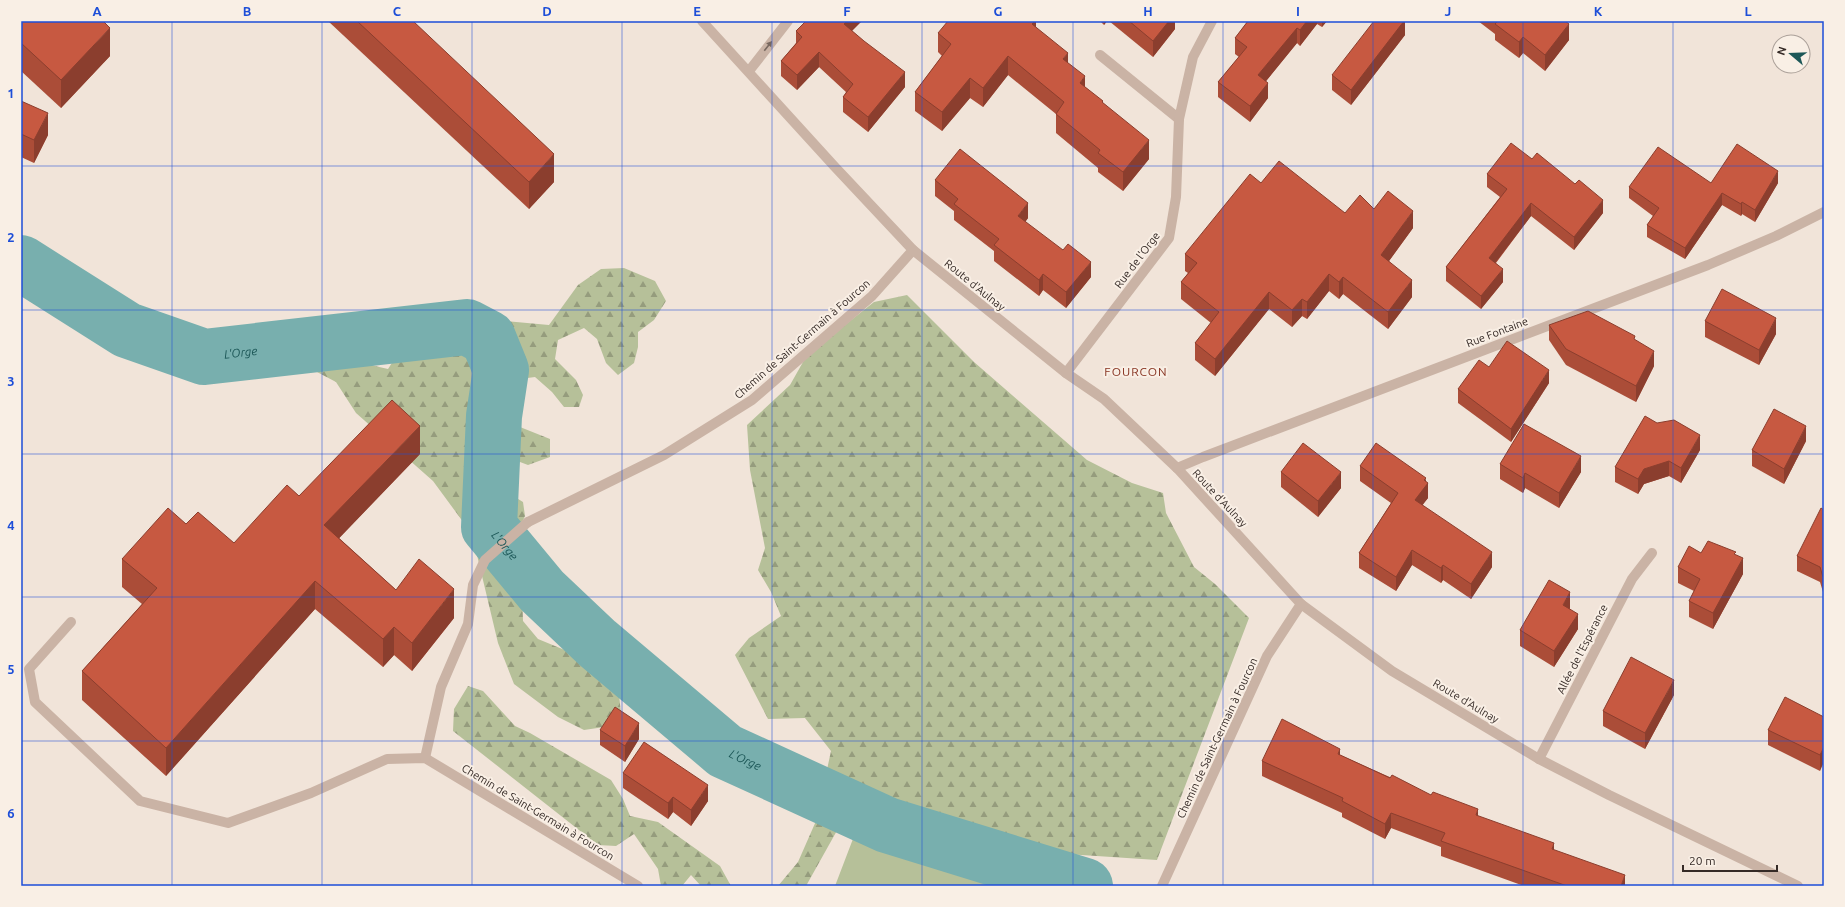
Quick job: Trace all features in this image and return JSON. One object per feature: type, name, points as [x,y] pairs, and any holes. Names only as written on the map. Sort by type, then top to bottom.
[{"type":"street","name":"Route d'Aulnay","points":[[702,21],[913,250],[1066,373],[1104,399],[1176,468],[1301,604],[1392,671],[1539,759],[1798,886]]},
{"type":"street","points":[[748,71],[788,21]]},
{"type":"street","name":"Rue de l'Orge","points":[[1066,373],[1169,238],[1176,197],[1179,119],[1194,57],[1212,21]]},
{"type":"street","points":[[1100,55],[1179,119]]},
{"type":"street","name":"Rue Fontaine","points":[[1176,468],[1708,265],[1776,236],[1824,212]]},
{"type":"street","name":"Chemin de Saint-Germain à Fourcon","points":[[638,886],[425,758],[441,687],[468,624],[473,585],[486,560],[528,522],[664,455],[752,400],[872,296],[913,250]]},
{"type":"street","name":"Allée de l'Espérance","points":[[1539,759],[1632,579],[1652,553]]},
{"type":"street","name":"Chemin de Saint-Germain à Fourcon","points":[[1162,886],[1267,656],[1301,604]]},
{"type":"street","points":[[71,622],[29,669],[35,702],[140,801],[228,823],[311,793],[387,759],[425,758]]},
{"type":"green space","points":[[624,268],[655,281],[666,301],[654,320],[638,332],[638,347],[634,363],[618,375],[606,363],[597,339],[584,328],[558,340],[555,359],[576,380],[583,395],[579,407],[564,407],[552,392],[535,377],[520,379],[511,396],[510,423],[550,439],[550,457],[528,465],[507,457],[490,444],[478,444],[470,456],[479,475],[523,502],[525,516],[515,537],[521,562],[523,621],[538,639],[572,653],[618,686],[621,713],[611,726],[584,730],[558,717],[514,684],[498,643],[472,534],[433,481],[356,413],[336,382],[317,372],[317,354],[330,348],[353,361],[388,369],[399,352],[429,346],[457,345],[494,320],[549,325],[578,285],[601,269]]},
{"type":"green space","points":[[907,295],[974,362],[1087,460],[1132,483],[1163,493],[1166,513],[1194,567],[1215,584],[1249,618],[1157,860],[1021,851],[896,799],[858,793],[806,886],[778,886],[798,862],[816,821],[831,751],[805,718],[768,719],[735,655],[749,638],[781,616],[771,592],[758,570],[765,548],[750,470],[747,425],[790,385],[807,355],[874,302]]},
{"type":"green space","points":[[468,686],[483,691],[515,726],[530,733],[611,780],[623,799],[630,816],[658,822],[720,866],[731,886],[701,886],[691,875],[682,886],[661,886],[658,869],[634,834],[616,846],[598,845],[453,731],[454,709]]},
{"type":"green space","points":[[864,810],[1000,874],[1054,886],[835,886]]},
{"type":"building","points":[[21,21],[103,21],[110,28],[61,80],[21,43]]},
{"type":"building","points":[[357,21],[413,21],[554,154],[529,182]]},
{"type":"building","points":[[806,21],[847,21],[844,24],[905,72],[868,117],[843,97],[853,84],[819,52],[797,75],[781,61],[802,37],[796,31]]},
{"type":"building","points":[[948,21],[1035,21],[1032,24],[1068,53],[1063,59],[1085,76],[1080,83],[1149,140],[1123,172],[1098,153],[1100,150],[1056,114],[1064,102],[1008,56],[983,88],[970,78],[942,112],[915,92],[951,44],[938,33]]},
{"type":"building","points":[[1129,21],[1169,21],[1153,41]]},
{"type":"building","points":[[1248,21],[1307,21],[1300,30],[1297,28],[1258,75],[1268,83],[1250,106],[1218,82],[1247,47],[1235,38]]},
{"type":"building","points":[[1374,21],[1404,21],[1351,90],[1332,75]]},
{"type":"building","points":[[1498,21],[1565,21],[1569,24],[1545,55],[1523,37],[1519,42],[1495,24]]},
{"type":"building","points":[[21,101],[48,113],[34,140],[21,134]]},
{"type":"building","points":[[1511,143],[1532,159],[1537,153],[1575,184],[1579,180],[1603,200],[1574,237],[1531,203],[1489,258],[1503,269],[1481,296],[1446,267],[1507,189],[1487,174]]},
{"type":"building","points":[[1737,144],[1778,171],[1755,210],[1722,193],[1685,248],[1647,225],[1659,208],[1629,187],[1658,147],[1711,183]]},
{"type":"building","points":[[960,149],[1028,203],[1018,216],[1063,250],[1068,244],[1091,262],[1066,292],[1043,274],[1039,280],[994,245],[999,239],[954,204],[958,199],[935,180]]},
{"type":"building","points":[[1279,161],[1345,213],[1360,195],[1374,209],[1388,191],[1413,211],[1381,255],[1412,280],[1388,312],[1343,277],[1339,282],[1329,274],[1307,302],[1302,299],[1292,310],[1269,292],[1215,359],[1195,343],[1219,312],[1181,282],[1197,263],[1185,254],[1250,174],[1261,183]]},
{"type":"building","points":[[1722,289],[1776,318],[1759,350],[1705,321]]},
{"type":"building","points":[[1588,311],[1635,336],[1634,339],[1654,351],[1636,386],[1566,349],[1549,325]]},
{"type":"building","points":[[1507,341],[1549,370],[1511,429],[1458,389],[1479,360],[1489,367]]},
{"type":"building","points":[[392,400],[420,426],[324,525],[396,590],[419,559],[454,589],[412,643],[394,627],[383,639],[315,581],[166,748],[82,671],[157,588],[122,559],[168,508],[186,524],[198,512],[234,543],[287,485],[299,496]]},
{"type":"building","points":[[1774,409],[1806,426],[1784,469],[1752,450]]},
{"type":"building","points":[[1645,416],[1657,423],[1674,420],[1700,435],[1681,468],[1669,461],[1644,469],[1638,479],[1615,467]]},
{"type":"building","points":[[1524,424],[1581,456],[1559,493],[1525,473],[1523,478],[1500,464]]},
{"type":"building","points":[[1303,443],[1341,472],[1318,501],[1281,472]]},
{"type":"building","points":[[1376,443],[1426,478],[1424,480],[1428,483],[1415,500],[1492,552],[1471,584],[1443,565],[1441,568],[1412,550],[1396,577],[1359,553],[1398,493],[1360,466]]},
{"type":"building","points":[[1821,508],[1824,510],[1824,578],[1820,567],[1797,556]]},
{"type":"building","points":[[1708,541],[1736,552],[1734,554],[1743,558],[1713,613],[1689,601],[1700,579],[1678,567],[1689,546],[1701,553]]},
{"type":"building","points":[[1549,580],[1570,592],[1563,605],[1578,614],[1554,651],[1520,630]]},
{"type":"building","points":[[1631,657],[1674,680],[1645,733],[1603,711]]},
{"type":"building","points":[[1785,697],[1824,717],[1824,747],[1820,755],[1768,730]]},
{"type":"building","points":[[615,707],[639,723],[625,746],[600,730]]},
{"type":"building","points":[[1282,719],[1340,749],[1338,754],[1390,778],[1392,775],[1431,795],[1433,792],[1478,809],[1476,815],[1554,843],[1552,849],[1625,875],[1621,886],[1567,886],[1441,841],[1445,833],[1391,813],[1385,824],[1342,801],[1343,798],[1262,761]]},
{"type":"building","points":[[644,742],[708,785],[691,810],[673,797],[668,803],[623,773]]},
{"type":"waterway","name":"L'Orge","points":[[21,263],[127,330],[204,357],[467,327],[488,338],[501,370],[494,416],[489,527],[542,591],[597,643],[725,751],[887,825],[1085,886]]},
{"type":"district","name":"FOURCON","points":[[1136,372]]}]
